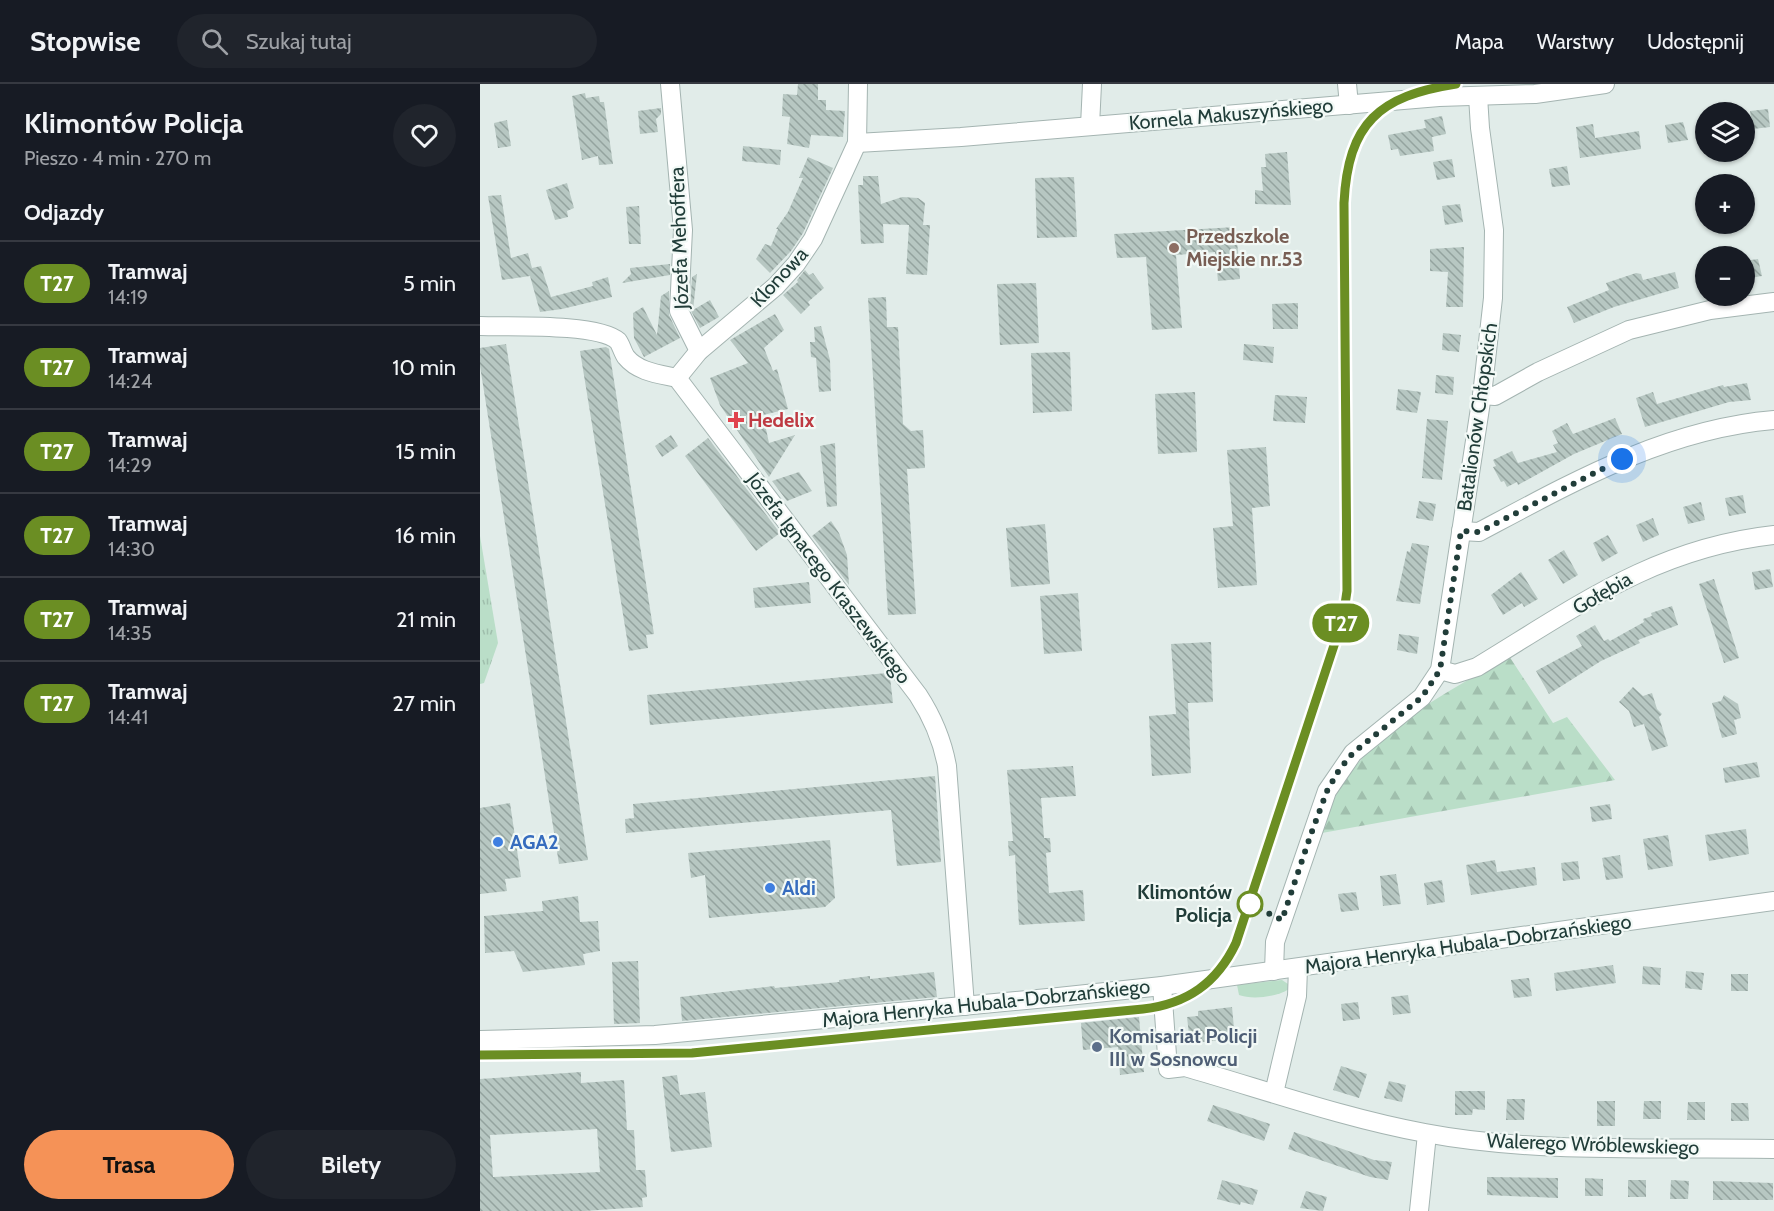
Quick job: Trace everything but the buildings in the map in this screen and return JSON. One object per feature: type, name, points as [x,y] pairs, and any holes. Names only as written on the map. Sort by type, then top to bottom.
[{"type":"street","name":"Józefa Mehoffera","points":[[670,84],[683,230],[679,311],[699,351]]},
{"type":"street","name":"Klonowa","points":[[677,378],[699,351],[776,286],[796,264],[813,239],[857,143],[858,84]]},
{"type":"street","points":[[1090,126],[1092,84]]},
{"type":"street","points":[[1347,84],[1349,105]]},
{"type":"street","name":"Kornela Makuszyńskiego","points":[[857,143],[868,144],[1439,96],[1535,94],[1595,85]]},
{"type":"street","name":"Batalionów Chłopskich","points":[[1274,971],[1275,942],[1311,834],[1333,780],[1353,753],[1422,697],[1440,670],[1482,395],[1492,308],[1494,230],[1480,128],[1478,96]]},
{"type":"street","points":[[1482,395],[1495,396],[1599,342],[1654,322],[1710,310],[1774,302]]},
{"type":"street","points":[[480,326],[571,328],[606,336],[618,341],[632,364],[645,370],[677,378]]},
{"type":"street","name":"Józefa Ignacego Kraszewskiego","points":[[677,378],[856,611],[934,721],[943,742],[949,778],[965,1006]]},
{"type":"street","points":[[1461,531],[1479,532],[1581,478],[1633,455],[1677,440],[1731,426],[1774,420]]},
{"type":"street","name":"Gołębia","points":[[1440,670],[1455,674],[1477,667],[1601,592],[1642,570],[1676,556],[1712,546],[1774,535]]},
{"type":"street","name":"Majora Henryka Hubala-Dobrzańskiego","points":[[480,1040],[655,1035],[1162,986],[1774,901]]},
{"type":"street","points":[[1274,1093],[1298,990],[1298,968]]},
{"type":"street","name":"Walerego Wróblewskiego","points":[[1162,986],[1168,1069],[1185,1067],[1355,1118],[1427,1134],[1520,1145],[1774,1149]]},
{"type":"street","points":[[1419,1211],[1427,1134]]},
{"type":"green space","points":[[480,536],[498,643],[484,683],[480,684]]},
{"type":"green space","points":[[1509,656],[1553,723],[1567,717],[1615,780],[1322,833],[1325,819],[1334,799],[1349,775],[1388,733],[1435,700]]},
{"type":"green space","points":[[1282,980],[1288,984],[1289,989],[1278,994],[1257,997],[1239,995],[1237,985]]},
{"type":"tram line","points":[[480,1055],[692,1053],[1143,1009],[1187,996],[1210,980],[1237,943],[1343,618],[1347,591],[1344,203],[1352,152],[1361,133],[1372,118],[1387,106],[1406,96],[1455,84]]},
{"type":"tram line","name":"T27","points":[[480,1055],[669,1055],[716,1052],[1154,1008],[1174,1004],[1193,995],[1213,979],[1236,943],[1343,618],[1349,572],[1344,203],[1348,160],[1361,132],[1386,106],[1407,94],[1456,84]]},
{"type":"place","name":"Przedszkole Miejskie nr.53","points":[[1174,248]]},
{"type":"place","name":"Hedelix","points":[[736,420]]},
{"type":"place","name":"AGA2","points":[[498,842]]},
{"type":"place","name":"Aldi","points":[[770,888]]},
{"type":"place","name":"Klimontów Policja","points":[[1250,904]]},
{"type":"place","name":"Komisariat Policji III w Sosnowcu","points":[[1097,1047]]},
{"type":"route","points":[[1250,904],[1282,920],[1327,791],[1339,770],[1353,753],[1422,697],[1440,670],[1461,531],[1479,532],[1622,459]]}]
